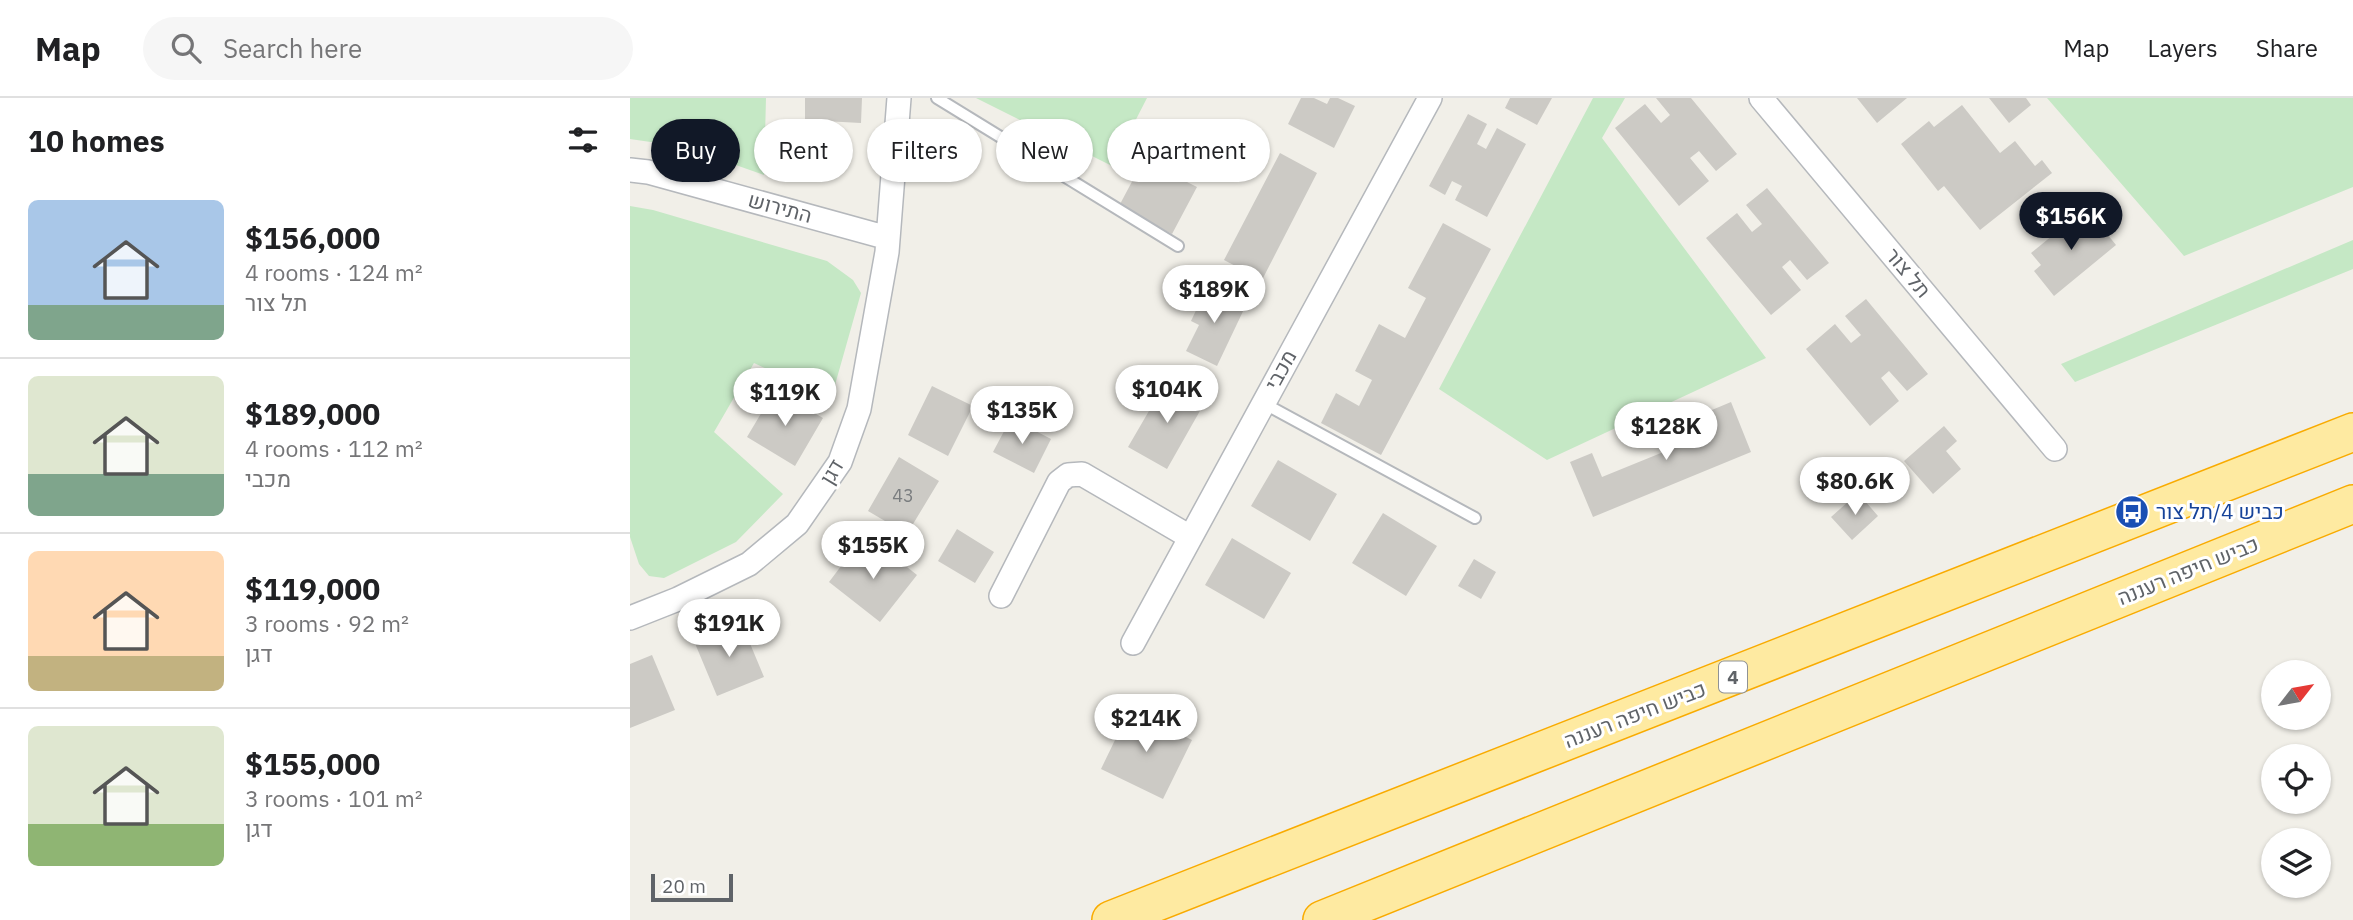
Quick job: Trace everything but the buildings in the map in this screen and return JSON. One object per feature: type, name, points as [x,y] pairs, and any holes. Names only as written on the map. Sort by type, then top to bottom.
[{"type":"highway","name":"כביש חיפה רעננה","points":[[1111,920],[2353,432]]},
{"type":"highway","name":"כביש חיפה רעננה","points":[[1322,920],[2353,504]]},
{"type":"street","name":"דגן","points":[[630,618],[678,599],[750,564],[797,524],[840,462],[859,409],[873,341],[888,238],[899,98]]},
{"type":"street","name":"מכבי","points":[[1133,643],[1430,98]]},
{"type":"street","name":"תל צור","points":[[1761,98],[2055,449]]},
{"type":"street","name":"התירוש","points":[[630,170],[649,172],[888,238]]},
{"type":"street","points":[[1001,596],[1059,482],[1068,475],[1082,474],[1190,537]]},
{"type":"lane","points":[[937,98],[1178,246]]},
{"type":"lane","points":[[1263,403],[1475,518]]},
{"type":"green space","points":[[630,98],[766,98],[765,119],[754,119],[754,171],[740,166],[740,119],[651,119],[651,142],[630,139]]},
{"type":"green space","points":[[976,98],[1147,98],[1136,119],[1107,119],[1107,164],[1093,156],[1093,119],[1018,119]]},
{"type":"green space","points":[[1593,98],[1625,98],[1602,138],[1766,358],[1547,460],[1439,389]]},
{"type":"green space","points":[[2047,98],[2353,98],[2353,187],[2184,256]]},
{"type":"green space","points":[[630,206],[653,210],[827,261],[853,280],[861,293],[831,399],[754,363],[714,432],[783,494],[736,542],[664,578],[649,576],[639,564],[630,537]]},
{"type":"green space","points":[[2353,240],[2353,269],[2075,382],[2061,364]]},
{"type":"place","name":"כביש 4/תל צור","points":[[2132,512]]}]
